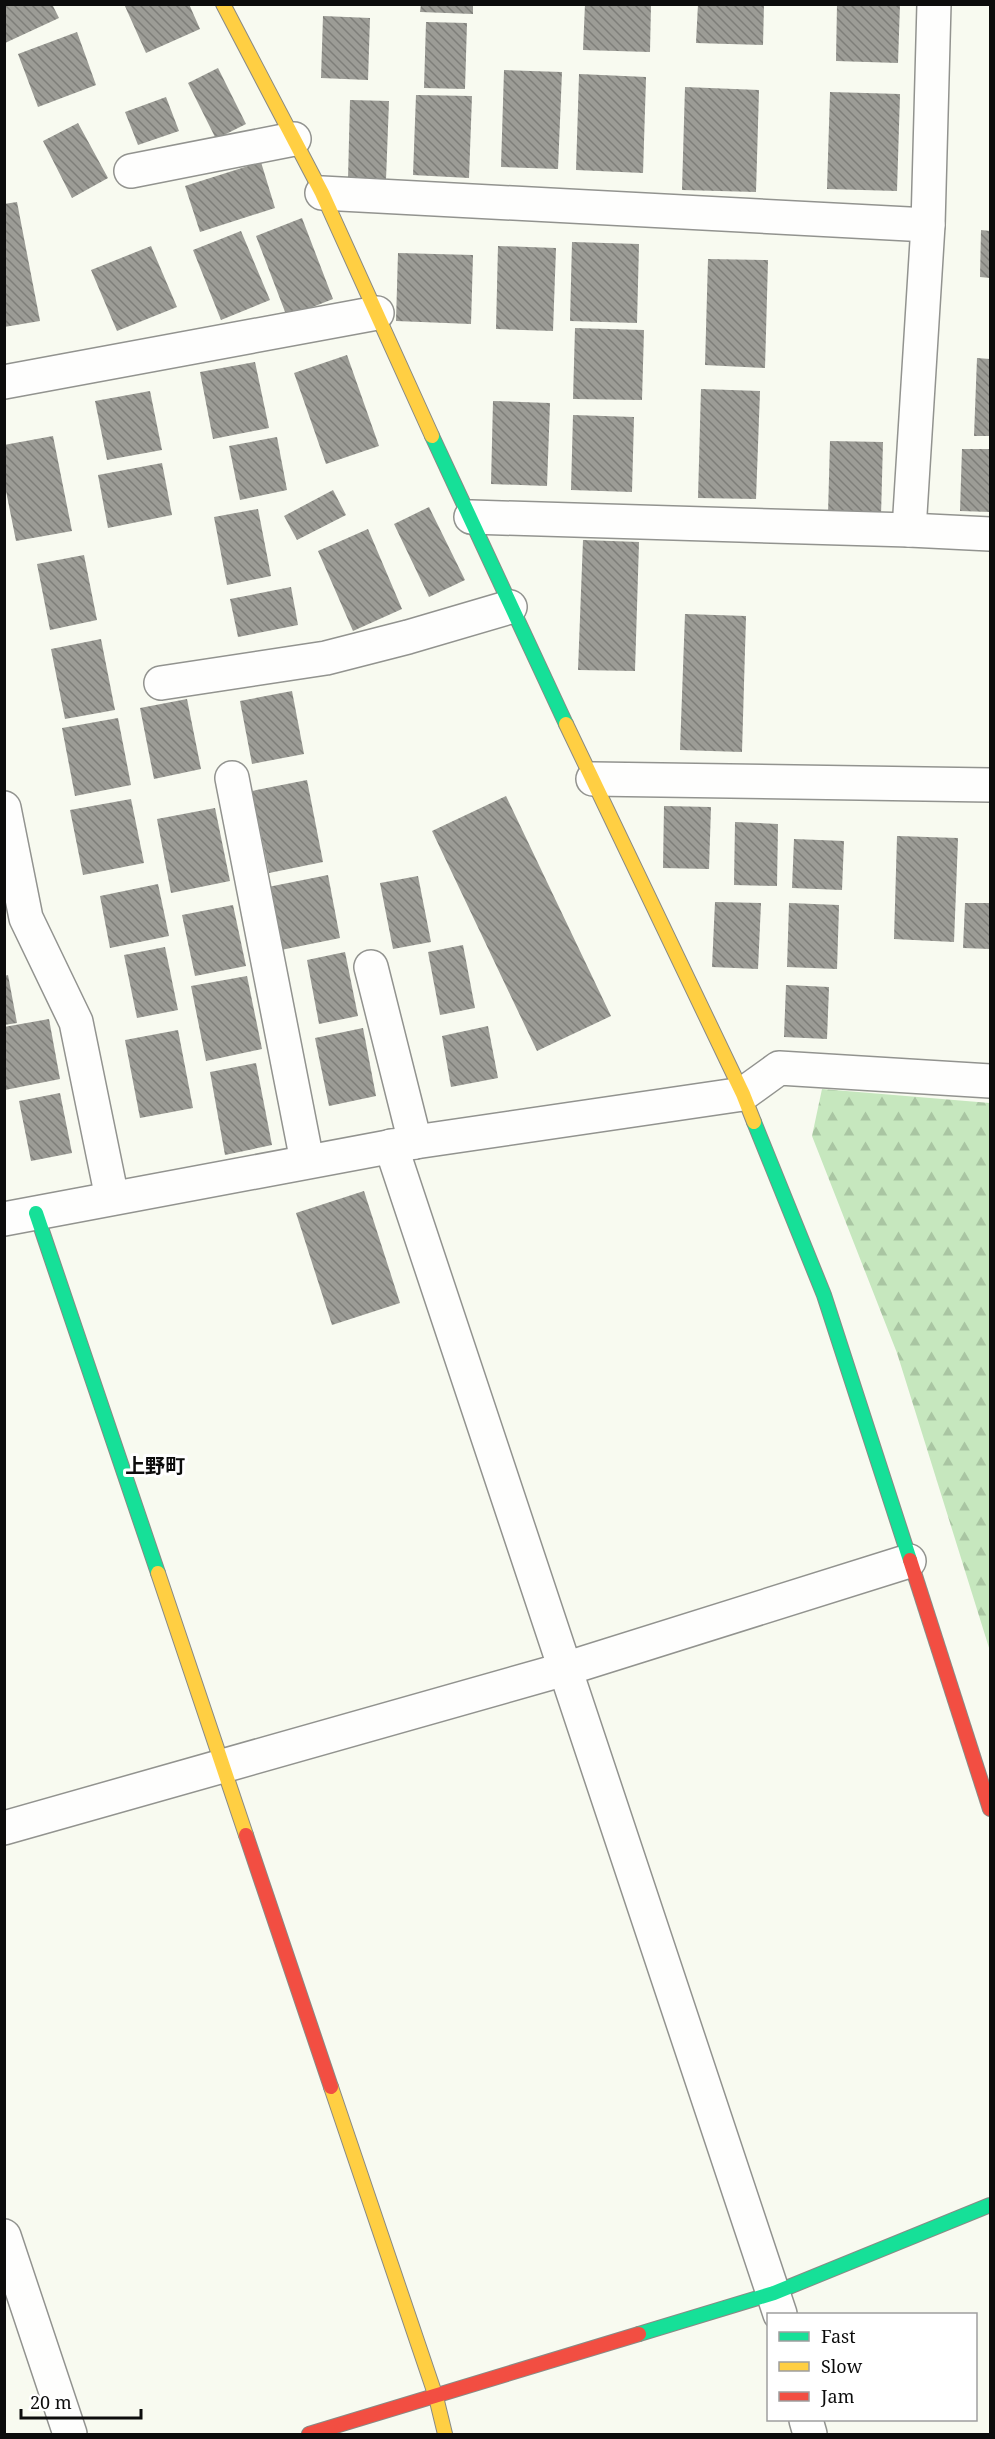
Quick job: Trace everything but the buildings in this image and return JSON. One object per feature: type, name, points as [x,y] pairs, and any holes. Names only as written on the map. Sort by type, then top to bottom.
[{"type":"street","points":[[223,4],[322,193],[510,607],[743,1094],[824,1295],[990,1809]]},
{"type":"street","points":[[909,530],[928,225],[934,4]]},
{"type":"street","points":[[131,171],[294,139]]},
{"type":"street","points":[[322,193],[928,225]]},
{"type":"street","points":[[4,382],[377,313]]},
{"type":"street","points":[[471,517],[990,534]]},
{"type":"street","points":[[161,683],[326,658],[510,607]]},
{"type":"street","points":[[232,778],[308,1161]]},
{"type":"street","points":[[592,779],[990,785]]},
{"type":"street","points":[[4,808],[26,918],[76,1022],[112,1198]]},
{"type":"street","points":[[371,967],[403,1144],[565,1669],[777,2304]]},
{"type":"street","points":[[446,2434],[436,2397],[224,1765],[20,1216],[403,1144],[743,1094],[779,1068],[990,1081]]},
{"type":"street","points":[[4,1828],[565,1669],[909,1561]]},
{"type":"street","points":[[309,2434],[777,2304],[990,2205]]},
{"type":"street","points":[[4,2236],[70,2434]]},
{"type":"green space","points":[[822,1089],[990,1103],[990,1651],[897,1353],[812,1136]]},
{"type":"traffic: fast","points":[[432,436],[566,724]]},
{"type":"traffic: fast","points":[[754,1122],[824,1295],[910,1560]]},
{"type":"traffic: fast","points":[[36,1213],[158,1573]]},
{"type":"traffic: fast","points":[[639,2334],[774,2293],[990,2205]]},
{"type":"traffic: slow","points":[[223,4],[322,193],[432,436]]},
{"type":"traffic: slow","points":[[566,724],[743,1094],[754,1122]]},
{"type":"traffic: slow","points":[[158,1573],[246,1835]]},
{"type":"traffic: slow","points":[[331,2087],[436,2397],[445,2434]]},
{"type":"traffic: jam","points":[[910,1560],[990,1809]]},
{"type":"traffic: jam","points":[[246,1835],[331,2087]]},
{"type":"traffic: jam","points":[[309,2434],[639,2334]]},
{"type":"district","name":"上野町","points":[[155,1465]]}]
